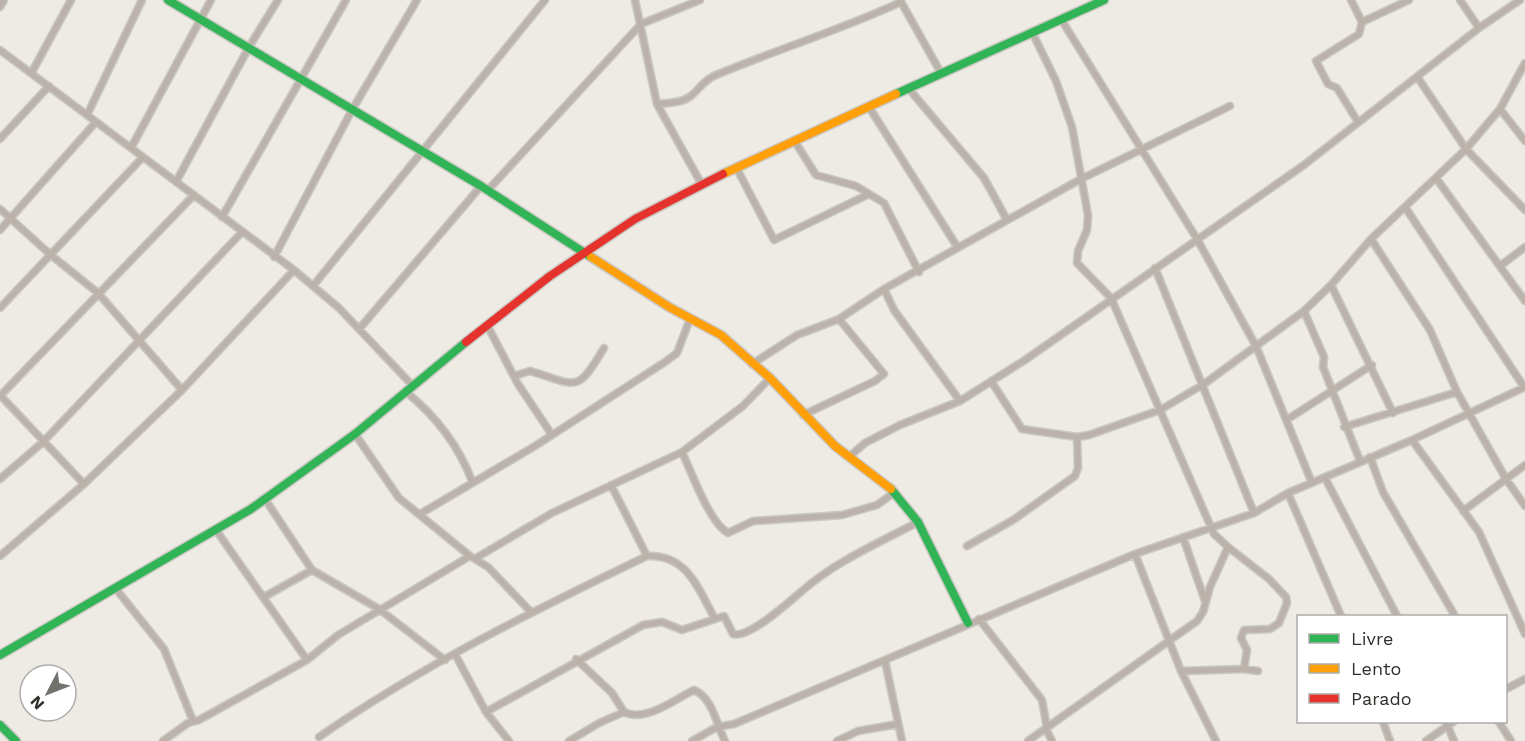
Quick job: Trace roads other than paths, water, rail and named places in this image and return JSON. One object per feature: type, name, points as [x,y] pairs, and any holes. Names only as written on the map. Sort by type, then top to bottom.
[{"type":"street","points":[[0,8],[4,0]]},
{"type":"street","points":[[32,72],[71,0]]},
{"type":"street","points":[[87,115],[142,0]]},
{"type":"street","points":[[168,0],[484,188],[690,319],[721,335],[770,378],[835,446],[895,492],[918,522],[935,552],[968,623]]},
{"type":"street","points":[[131,148],[211,0]]},
{"type":"street","points":[[176,182],[249,47],[278,0]]},
{"type":"street","points":[[222,217],[346,0]]},
{"type":"street","points":[[274,257],[352,110],[417,0]]},
{"type":"street","points":[[313,286],[421,150],[545,0]]},
{"type":"street","points":[[635,0],[650,80],[657,104],[702,185]]},
{"type":"street","points":[[360,328],[484,188],[641,24],[700,0]]},
{"type":"street","points":[[0,655],[116,589],[265,499],[355,434],[487,325],[585,252],[634,219],[736,167],[1104,0]]},
{"type":"street","points":[[1351,0],[1362,22]]},
{"type":"street","points":[[1358,122],[1337,88],[1328,84],[1316,61],[1356,38],[1362,22],[1409,0]]},
{"type":"street","points":[[1460,0],[1479,28]]},
{"type":"street","points":[[850,456],[865,444],[900,425],[960,401],[1025,360],[1304,165],[1479,28],[1521,0]]},
{"type":"street","points":[[657,104],[690,97],[706,79],[773,51],[849,26],[901,1],[941,73]]},
{"type":"street","points":[[1061,19],[1197,239],[1256,346],[1288,419],[1312,483]]},
{"type":"street","points":[[1032,32],[1056,81],[1072,127],[1088,223],[1078,250],[1077,263],[1111,298],[1211,529],[1228,547],[1269,579],[1286,597],[1287,603],[1280,624],[1270,629],[1244,630],[1241,638],[1247,650],[1244,669]]},
{"type":"street","points":[[0,50],[294,270],[360,328],[412,385]]},
{"type":"street","points":[[991,381],[1022,429],[1077,437],[1105,431],[1160,410],[1204,384],[1304,311],[1371,239],[1466,149],[1500,109],[1525,63]]},
{"type":"street","points":[[1418,78],[1466,149],[1525,210]]},
{"type":"street","points":[[0,139],[49,86]]},
{"type":"street","points":[[909,89],[984,178],[1007,220]]},
{"type":"street","points":[[752,364],[797,335],[839,319],[885,289],[920,272],[958,248],[1082,179],[1230,106]]},
{"type":"street","points":[[869,107],[958,248]]},
{"type":"street","points":[[1500,109],[1525,141]]},
{"type":"street","points":[[0,230],[95,123]]},
{"type":"street","points":[[794,140],[816,175],[856,186],[884,203],[920,272]]},
{"type":"street","points":[[0,308],[143,157]]},
{"type":"street","points":[[736,167],[774,240],[869,194]]},
{"type":"street","points":[[1436,178],[1525,301]]},
{"type":"street","points":[[84,484],[0,395],[194,195]]},
{"type":"street","points":[[692,741],[717,727],[734,724],[1135,554],[1254,513],[1288,493],[1413,440],[1525,387],[1405,207]]},
{"type":"street","points":[[0,208],[51,256],[98,293],[182,390]]},
{"type":"street","points":[[0,479],[44,442],[242,232]]},
{"type":"street","points":[[1371,239],[1430,330],[1457,393],[1506,479],[1525,506]]},
{"type":"street","points":[[1500,266],[1525,247]]},
{"type":"street","points":[[1155,268],[1204,384],[1254,513]]},
{"type":"street","points":[[0,556],[84,484],[182,390],[294,270]]},
{"type":"street","points":[[1330,285],[1372,365],[1392,413]]},
{"type":"street","points":[[885,289],[894,310],[960,401]]},
{"type":"street","points":[[1304,311],[1321,350],[1323,367],[1334,390],[1344,427],[1360,461]]},
{"type":"street","points":[[420,514],[552,435],[677,353],[690,319]]},
{"type":"street","points":[[803,415],[875,381],[884,374],[839,319]]},
{"type":"street","points":[[487,325],[514,376],[552,435]]},
{"type":"street","points":[[514,376],[530,370],[566,384],[573,383],[591,371],[604,348]]},
{"type":"street","points":[[1288,419],[1372,365]]},
{"type":"street","points":[[163,741],[193,722],[307,660],[338,635],[380,609],[552,513],[682,452],[743,406],[770,378]]},
{"type":"street","points":[[405,391],[434,416],[459,452],[472,481]]},
{"type":"street","points":[[1344,427],[1457,393]]},
{"type":"street","points":[[355,434],[399,498],[488,567],[531,612]]},
{"type":"street","points":[[967,546],[1013,520],[1075,477],[1078,468],[1077,437]]},
{"type":"street","points":[[1413,440],[1479,532],[1525,634]]},
{"type":"street","points":[[682,452],[708,507],[722,529],[728,533],[753,521],[842,515],[877,505],[895,492]]},
{"type":"street","points":[[1370,457],[1383,492],[1454,615]]},
{"type":"street","points":[[1463,511],[1525,465]]},
{"type":"street","points":[[1325,478],[1396,615]]},
{"type":"street","points":[[611,484],[647,556]]},
{"type":"street","points":[[1288,493],[1341,615]]},
{"type":"street","points":[[265,499],[312,570],[380,609],[445,660]]},
{"type":"street","points":[[486,712],[576,659],[643,625],[662,622],[682,630],[726,616],[733,634],[741,634],[781,610],[817,579],[840,563],[918,522]]},
{"type":"street","points":[[216,530],[307,660]]},
{"type":"street","points":[[1183,537],[1205,601]]},
{"type":"street","points":[[1028,741],[1170,642],[1201,616],[1228,547]]},
{"type":"street","points":[[1135,554],[1181,671],[1216,741]]},
{"type":"street","points":[[319,737],[357,709],[531,612],[647,556],[663,555],[687,571],[715,618]]},
{"type":"street","points":[[264,597],[312,570]]},
{"type":"street","points":[[116,589],[164,649],[193,722]]},
{"type":"street","points":[[979,620],[1042,700],[1046,728],[1052,741]]},
{"type":"street","points":[[455,654],[486,712],[509,741]]},
{"type":"street","points":[[576,659],[612,693],[624,712],[632,716],[643,715],[694,690],[704,696],[710,705],[717,727],[725,741]]},
{"type":"street","points":[[885,661],[902,741]]},
{"type":"street","points":[[1181,671],[1244,669],[1258,671]]},
{"type":"street","points":[[1507,688],[1525,679]]},
{"type":"street","points":[[569,741],[599,723],[624,712]]},
{"type":"street","points":[[1383,723],[1390,741]]},
{"type":"street","points":[[1500,723],[1511,741]]},
{"type":"street","points":[[837,741],[858,731],[898,724]]},
{"type":"street","points":[[1426,741],[1446,724],[1454,741]]},
{"type":"street","points":[[0,725],[16,741]]}]
